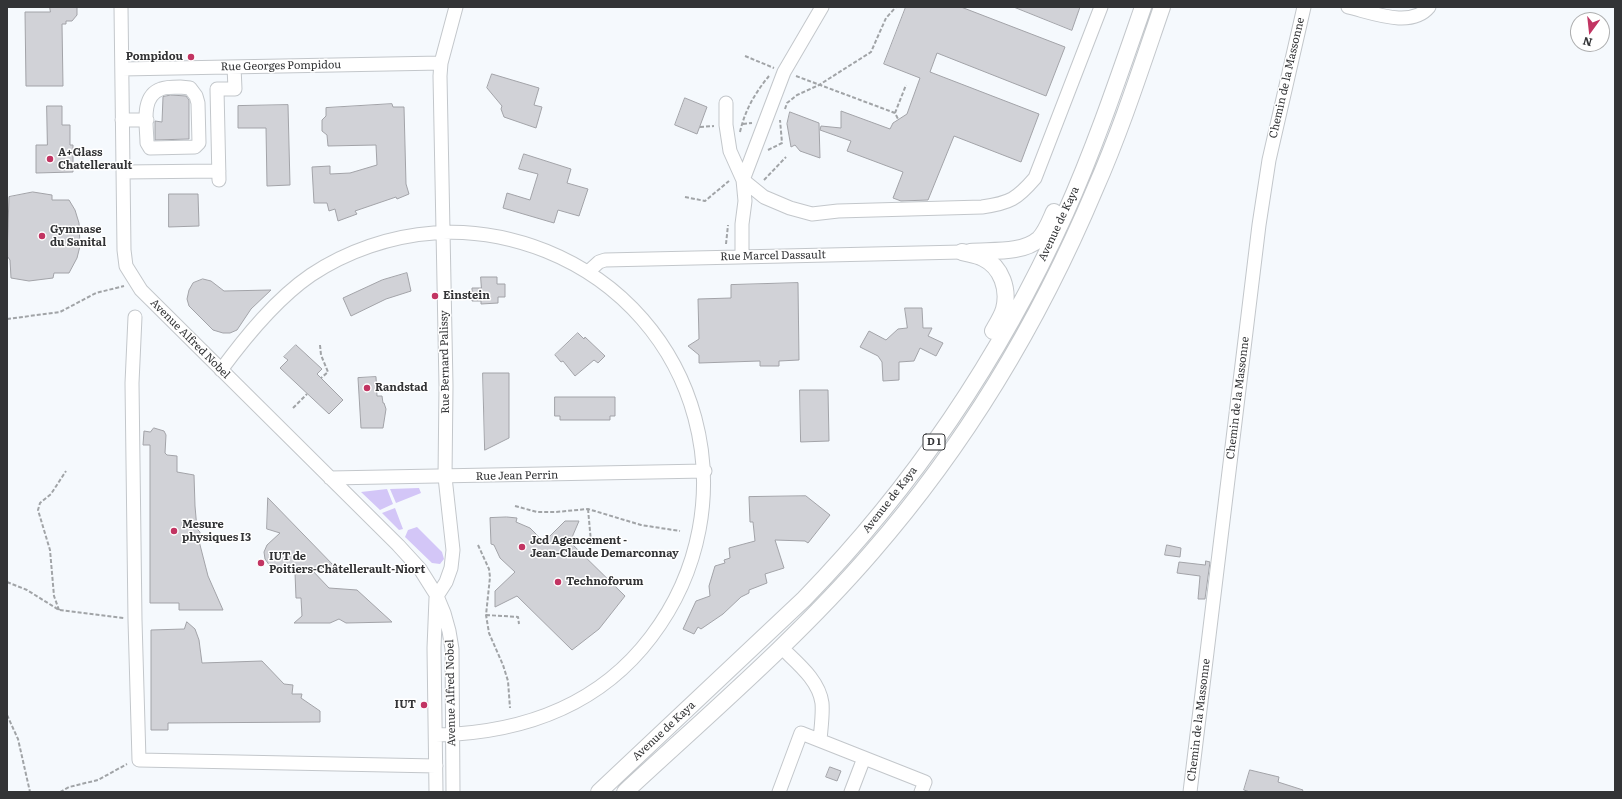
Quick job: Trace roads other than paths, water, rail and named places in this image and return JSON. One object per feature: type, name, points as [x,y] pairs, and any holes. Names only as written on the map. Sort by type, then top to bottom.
[{"type":"main road","name":"Avenue de Kaya","points":[[599,792],[833,569],[915,468],[966,397],[1040,268],[1065,215],[1113,92],[1143,7]]},
{"type":"main road","name":"Avenue de Kaya","points":[[625,792],[782,648],[847,581],[900,519],[958,440],[1006,364],[1056,275],[1095,191],[1124,117],[1162,7]]},
{"type":"main road","points":[[962,252],[1014,249],[1028,246],[1038,239],[1046,230],[1113,92]]},
{"type":"main road","points":[[833,569],[951,402],[1004,310],[1005,288],[999,271],[983,258],[962,252]]},
{"type":"street","name":"Avenue Alfred Nobel","points":[[121,7],[124,250],[126,266],[134,281],[151,301],[414,563],[436,596],[444,613],[452,649],[453,792]]},
{"type":"street","name":"Rue Bernard Palissy","points":[[436,596],[446,582],[451,568],[453,550],[445,477],[446,386],[441,63],[456,7]]},
{"type":"street","points":[[744,180],[784,72],[822,7]]},
{"type":"street","points":[[744,180],[764,197],[790,208],[812,214],[838,211],[982,207],[1005,204],[1022,192],[1035,178],[1101,7]]},
{"type":"street","name":"Chemin de la Massonne","points":[[1190,792],[1259,225],[1270,153],[1304,7]]},
{"type":"street","points":[[1348,7],[1399,18],[1410,18],[1425,12],[1429,7]]},
{"type":"street","name":"Rue Georges Pompidou","points":[[122,69],[441,63]]},
{"type":"street","points":[[123,172],[219,176],[218,90],[235,89],[234,67]]},
{"type":"street","points":[[180,68],[180,87]]},
{"type":"street","points":[[180,87],[190,88],[196,96],[199,143],[195,147],[150,148],[147,143],[146,105],[151,95],[160,89],[180,87]]},
{"type":"street","points":[[726,103],[726,125],[730,151],[744,180],[745,201],[742,224],[742,257]]},
{"type":"street","points":[[122,120],[146,120]]},
{"type":"street","points":[[221,370],[261,321],[283,298],[311,275],[343,257],[376,244],[420,234],[443,232],[473,232],[503,237],[554,254],[588,272],[615,292],[639,316],[658,338],[672,360],[690,401],[698,432],[705,471],[701,525],[688,574],[675,602],[642,650],[620,672],[594,692],[567,707],[537,720],[505,729],[452,735],[436,735]]},
{"type":"street","name":"Rue Marcel Dassault","points":[[588,272],[599,262],[605,260],[962,252]]},
{"type":"street","points":[[135,317],[132,375],[135,620],[139,760],[436,766]]},
{"type":"street","name":"Rue Jean Perrin","points":[[330,478],[705,471]]},
{"type":"street","name":"Avenue Alfred Nobel","points":[[436,596],[434,648],[436,792]]},
{"type":"street","points":[[782,648],[807,672],[817,689],[822,702],[820,740]]},
{"type":"street","points":[[779,792],[801,733],[926,782],[921,792]]},
{"type":"street","points":[[851,792],[864,758]]},
{"type":"place","name":"Pompidou","points":[[191,57]]},
{"type":"place","name":"A+Glass Chatellerault","points":[[50,159]]},
{"type":"place","name":"Gymnase du Sanital","points":[[42,236]]},
{"type":"place","name":"Einstein","points":[[435,296]]},
{"type":"place","name":"Randstad","points":[[367,388]]},
{"type":"place","name":"Mesure physiques I3","points":[[174,531]]},
{"type":"place","name":"Jcd Agencement - Jean-Claude Demarconnay","points":[[522,547]]},
{"type":"place","name":"IUT de Poitiers-Châtellerault-Niort","points":[[261,563]]},
{"type":"place","name":"Technoforum","points":[[558,582]]},
{"type":"place","name":"IUT","points":[[424,705]]}]
